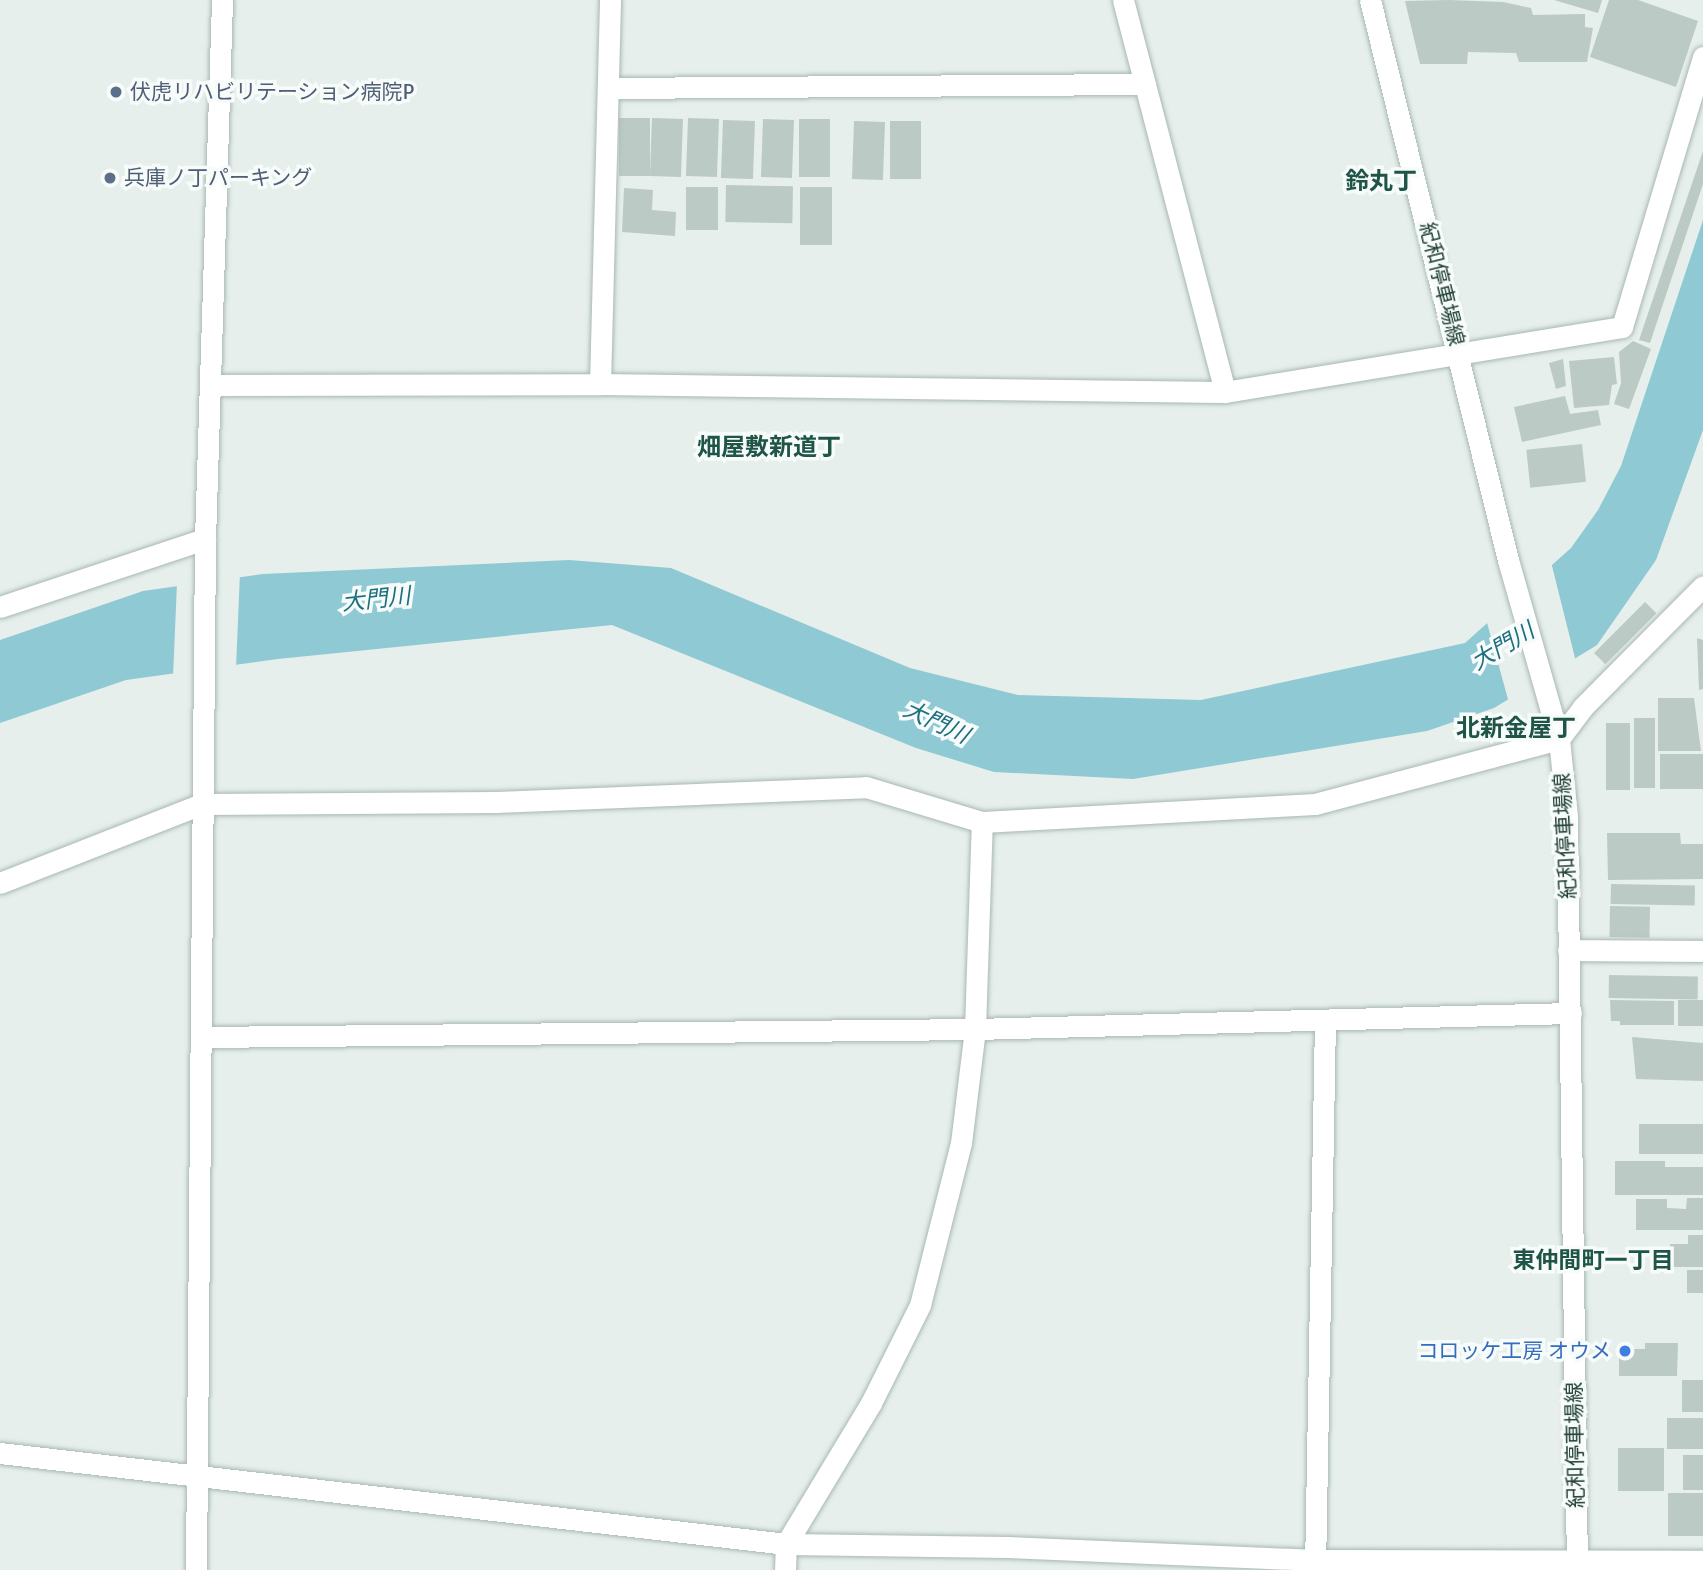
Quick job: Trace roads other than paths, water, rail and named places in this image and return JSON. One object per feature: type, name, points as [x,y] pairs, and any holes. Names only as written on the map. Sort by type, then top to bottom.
[{"type":"street","points":[[196,1570],[206,547],[222,0]]},
{"type":"street","points":[[600,384],[610,0]]},
{"type":"street","points":[[1123,0],[1225,392]]},
{"type":"street","name":"紀和停車場線","points":[[1370,0],[1460,355],[1508,560],[1559,739],[1567,817],[1577,1566]]},
{"type":"street","points":[[211,385],[600,384],[1225,392],[1622,327],[1703,57]]},
{"type":"street","points":[[608,88],[1145,84]]},
{"type":"street","points":[[0,607],[206,547]]},
{"type":"street","points":[[0,883],[202,804],[496,802],[866,787],[982,822],[1315,804],[1559,739],[1583,707],[1703,586]]},
{"type":"street","points":[[785,1570],[786,1544],[871,1403],[920,1305],[961,1143],[975,1029],[982,822]]},
{"type":"street","points":[[1568,950],[1703,951]]},
{"type":"street","points":[[201,1037],[975,1029],[1571,1013]]},
{"type":"street","points":[[1315,1565],[1325,1020]]},
{"type":"street","points":[[0,1453],[198,1473],[786,1544],[1007,1547],[1315,1565],[1577,1566],[1703,1561]]},
{"type":"water","name":"大門川","points":[[1703,220],[1703,430],[1656,560],[1597,645],[1494,708],[1427,731],[1133,779],[994,772],[916,748],[612,625],[278,659],[126,680],[0,723],[0,640],[143,591],[263,574],[569,560],[671,568],[910,668],[1018,695],[1201,700],[1465,643],[1571,548],[1598,510],[1621,466]]},
{"type":"place","name":"伏虎リハビリテーション病院P","points":[[116,92]]},
{"type":"place","name":"兵庫ノ丁パーキング","points":[[110,178]]},
{"type":"place","name":"コロッケ工房 オウメ","points":[[1625,1351]]},
{"type":"district","name":"鈴丸丁","points":[[1381,182]]},
{"type":"district","name":"畑屋敷新道丁","points":[[769,448]]},
{"type":"district","name":"北新金屋丁","points":[[1516,729]]},
{"type":"district","name":"東仲間町一丁目","points":[[1593,1261]]}]
